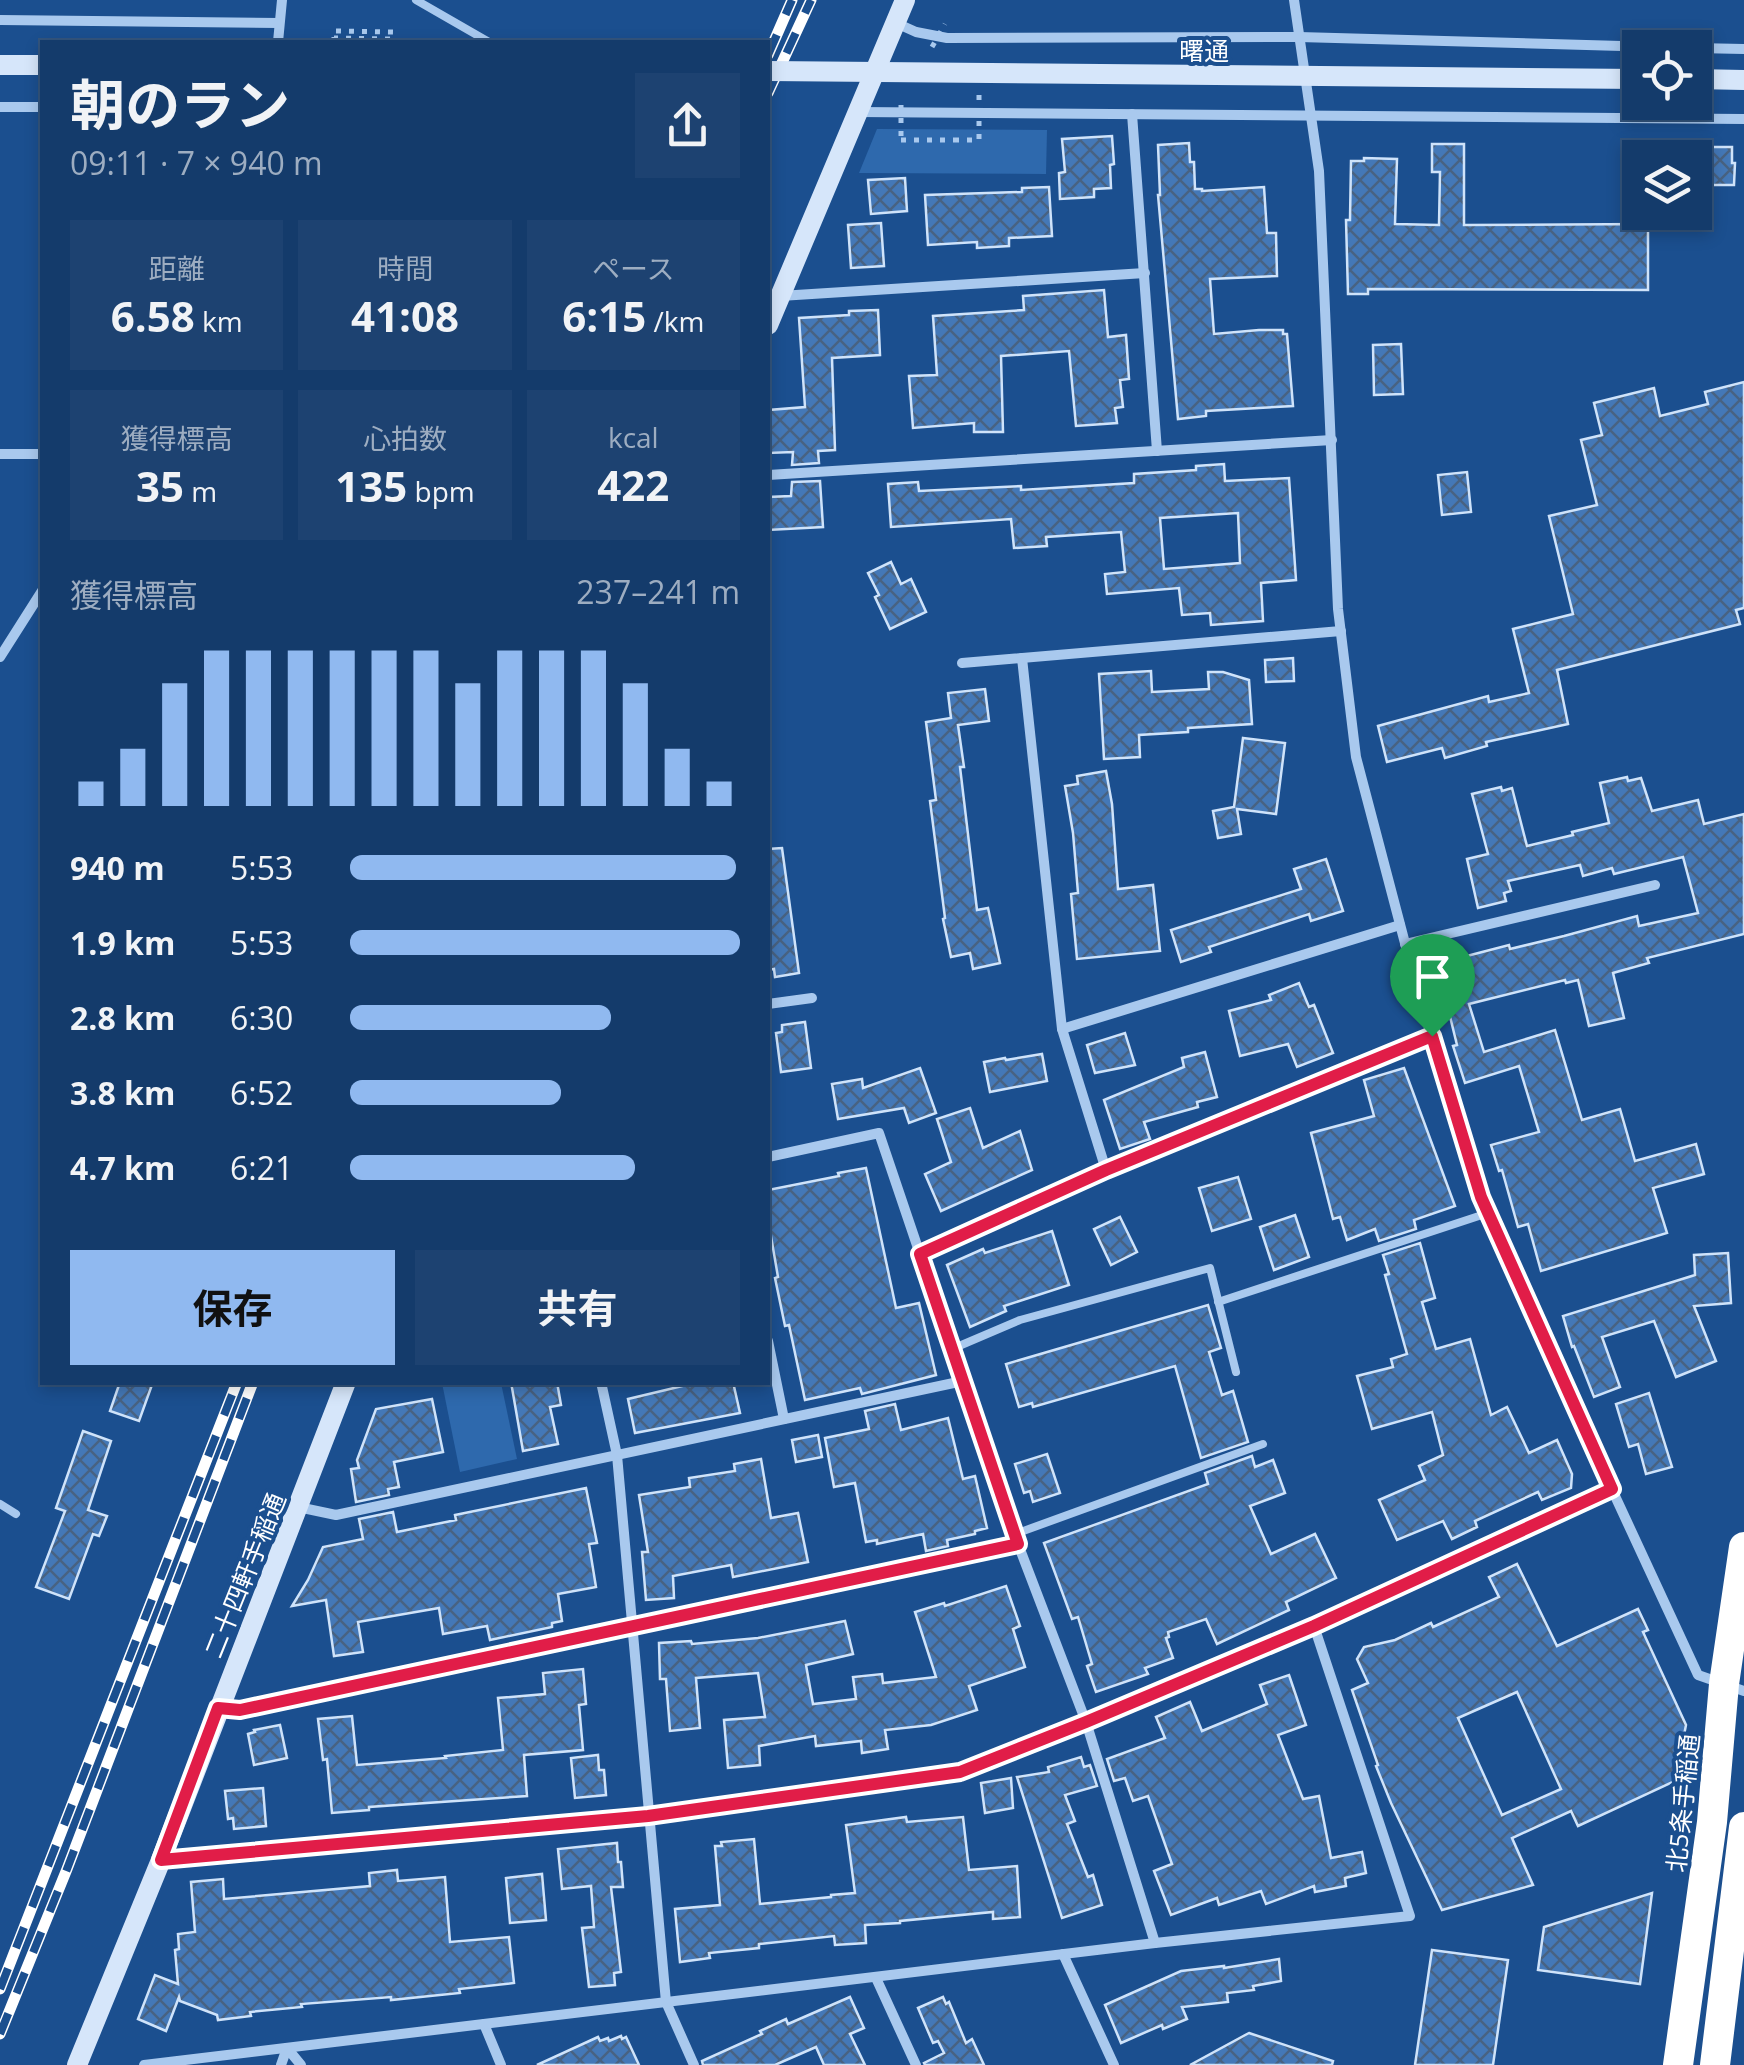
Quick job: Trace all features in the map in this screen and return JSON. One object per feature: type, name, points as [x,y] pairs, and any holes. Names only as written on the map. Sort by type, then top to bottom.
[{"type":"highway","name":"北5条手稲通","points":[[1678,2065],[1734,1688],[1744,1547]]},
{"type":"highway","points":[[1715,2065],[1744,1827]]},
{"type":"street","points":[[278,40],[282,0]]},
{"type":"street","points":[[770,320],[905,0]]},
{"type":"street","points":[[1294,0],[1319,170],[1338,609],[1356,757],[1405,944],[1481,1197],[1698,1675],[1734,1688]]},
{"type":"street","points":[[0,20],[279,23]]},
{"type":"street","points":[[895,22],[916,32],[947,38],[1299,37],[1622,46]]},
{"type":"street","points":[[1712,48],[1744,49]]},
{"type":"street","points":[[0,65],[40,65]]},
{"type":"street","name":"曙通","points":[[770,71],[1622,79]]},
{"type":"street","points":[[1712,79],[1744,80]]},
{"type":"street","points":[[0,107],[40,108]]},
{"type":"street","points":[[857,112],[1744,119]]},
{"type":"street","points":[[1132,114],[1156,451]]},
{"type":"street","points":[[779,296],[1144,273]]},
{"type":"street","points":[[770,475],[1332,440]]},
{"type":"street","points":[[0,454],[40,454]]},
{"type":"street","points":[[0,658],[40,595]]},
{"type":"street","points":[[962,663],[1341,631]]},
{"type":"street","points":[[1022,658],[1062,1029],[1106,1170]]},
{"type":"street","points":[[1405,944],[1656,885]]},
{"type":"street","points":[[1062,1029],[1400,925]]},
{"type":"street","points":[[770,1004],[812,998]]},
{"type":"street","points":[[920,1254],[1106,1170],[1432,1036]]},
{"type":"street","points":[[770,1157],[879,1133],[1017,1539],[1086,1722],[1154,1943]]},
{"type":"street","points":[[770,1351],[784,1419]]},
{"type":"street","points":[[298,1507],[336,1515],[963,1381]]},
{"type":"street","name":"二十四軒手稲通","points":[[77,2065],[161,1860],[345,1385]]},
{"type":"street","points":[[602,1385],[617,1455],[666,2002],[694,2065]]},
{"type":"street","points":[[161,1860],[648,1816],[960,1772],[1314,1626],[1612,1489]]},
{"type":"street","points":[[218,1708],[240,1710],[1017,1539]]},
{"type":"street","points":[[144,2065],[1154,1943],[1410,1916],[1314,1626]]},
{"type":"street","points":[[1063,1954],[1114,2065]]},
{"type":"street","points":[[876,1978],[916,2065]]},
{"type":"street","points":[[484,2024],[501,2065]]},
{"type":"street","points":[[281,2065],[288,2048]]},
{"type":"street","points":[[288,2048],[301,2065]]},
{"type":"lane","points":[[416,0],[486,40]]},
{"type":"lane","points":[[1218,1302],[1488,1213]]},
{"type":"lane","points":[[952,1349],[1020,1320],[1210,1268],[1236,1372]]},
{"type":"lane","points":[[1017,1539],[1263,1444]]},
{"type":"lane","points":[[0,1504],[16,1514]]},
{"type":"path","points":[[932,47],[945,24]]},
{"type":"path","points":[[334,31],[391,35],[334,38],[334,31]]},
{"type":"path","points":[[901,104],[901,140],[979,140],[979,94]]},
{"type":"shaded area","points":[[877,129],[1047,130],[1046,174],[859,173]]},
{"type":"shaded area","points":[[442,1385],[501,1385],[517,1459],[460,1472]]},
{"type":"building","points":[[1112,136],[1111,188],[1094,189],[1094,197],[1060,199],[1059,173],[1065,172],[1062,139]]},
{"type":"building","points":[[1189,143],[1195,189],[1264,187],[1267,233],[1276,233],[1277,276],[1210,279],[1214,334],[1283,330],[1287,334],[1293,406],[1206,411],[1206,416],[1178,419],[1158,195],[1158,145]]},
{"type":"building","points":[[1432,144],[1464,144],[1464,225],[1622,224],[1622,230],[1648,230],[1648,290],[1368,289],[1368,294],[1348,294],[1346,220],[1350,220],[1351,161],[1397,159],[1395,224],[1439,225],[1440,172],[1432,172]]},
{"type":"building","points":[[1712,147],[1732,147],[1734,185],[1712,185]]},
{"type":"building","points":[[905,178],[907,211],[871,214],[868,180]]},
{"type":"building","points":[[1049,187],[1052,236],[1009,238],[1009,246],[977,248],[977,242],[928,245],[925,195],[1022,192],[1022,188]]},
{"type":"building","points":[[881,223],[884,266],[851,268],[848,225]]},
{"type":"building","points":[[1104,290],[1108,337],[1126,335],[1129,379],[1120,380],[1123,407],[1115,408],[1117,423],[1076,426],[1069,351],[1001,356],[1003,432],[974,432],[974,423],[913,428],[909,376],[937,375],[933,316],[1024,310],[1023,296]]},
{"type":"building","points":[[878,310],[880,355],[832,358],[835,450],[818,451],[819,463],[792,465],[793,452],[770,453],[770,410],[805,407],[799,318],[849,315],[849,311]]},
{"type":"building","points":[[1401,344],[1403,394],[1374,395],[1373,345]]},
{"type":"building","points":[[1744,382],[1744,608],[1736,610],[1740,624],[1557,670],[1568,724],[1486,742],[1487,746],[1445,758],[1442,748],[1387,762],[1378,726],[1488,696],[1489,702],[1529,693],[1513,629],[1573,614],[1549,516],[1597,505],[1581,440],[1602,435],[1594,403],[1654,388],[1660,416],[1708,404],[1705,392]]},
{"type":"building","points":[[1224,464],[1225,481],[1289,478],[1296,580],[1261,583],[1263,621],[1211,625],[1210,613],[1182,615],[1179,588],[1107,594],[1105,574],[1125,572],[1121,532],[1046,537],[1047,546],[1014,548],[1011,519],[891,527],[888,484],[918,482],[919,491],[1021,486],[1021,490],[1134,483],[1134,474],[1196,470],[1196,466]],"holes":[[[1238,513],[1240,563],[1164,569],[1160,518]]]},
{"type":"building","points":[[1467,472],[1471,512],[1442,515],[1438,475]]},
{"type":"building","points":[[820,481],[823,527],[770,530],[770,497],[791,496],[792,482]]},
{"type":"building","points":[[891,562],[901,584],[911,579],[926,612],[890,629],[868,573]]},
{"type":"building","points":[[1293,658],[1294,681],[1266,682],[1265,660]]},
{"type":"building","points":[[1151,671],[1152,692],[1209,689],[1208,672],[1249,680],[1252,724],[1139,735],[1140,757],[1104,759],[1099,674]]},
{"type":"building","points":[[985,689],[989,721],[958,725],[964,767],[960,767],[977,910],[988,908],[1000,963],[973,969],[970,953],[951,957],[943,919],[930,801],[936,800],[926,722],[951,718],[948,693]]},
{"type":"building","points":[[1243,738],[1285,743],[1276,814],[1237,809],[1241,834],[1218,838],[1213,811],[1234,807]]},
{"type":"building","points":[[1106,771],[1118,889],[1153,885],[1160,951],[1077,959],[1071,894],[1078,893],[1065,786],[1078,784],[1077,776]]},
{"type":"building","points":[[1627,777],[1628,781],[1641,778],[1652,811],[1698,800],[1704,824],[1744,814],[1744,934],[1647,958],[1649,963],[1613,973],[1624,1018],[1589,1026],[1578,980],[1469,1004],[1484,1052],[1555,1030],[1582,1120],[1620,1109],[1635,1161],[1696,1144],[1704,1174],[1653,1188],[1667,1233],[1541,1271],[1528,1224],[1518,1227],[1491,1145],[1539,1132],[1519,1066],[1465,1083],[1453,1046],[1457,1045],[1440,963],[1637,916],[1639,926],[1698,913],[1683,857],[1614,874],[1612,868],[1583,876],[1580,865],[1508,881],[1511,891],[1504,893],[1506,901],[1478,908],[1467,859],[1488,854],[1472,794],[1512,788],[1527,846],[1609,823],[1600,783]]},
{"type":"building","points":[[782,848],[799,973],[775,977],[774,969],[770,970],[770,849]]},
{"type":"building","points":[[1326,859],[1343,911],[1311,921],[1309,914],[1209,947],[1211,952],[1181,962],[1171,930],[1301,889],[1294,869]]},
{"type":"building","points":[[1299,983],[1309,1007],[1314,1005],[1333,1053],[1297,1067],[1288,1044],[1240,1056],[1229,1011],[1271,1000],[1269,995]]},
{"type":"building","points":[[805,1022],[811,1068],[781,1072],[776,1033],[782,1032],[782,1025]]},
{"type":"building","points":[[1125,1033],[1135,1065],[1095,1073],[1087,1045]]},
{"type":"building","points":[[1205,1052],[1217,1097],[1197,1102],[1198,1107],[1144,1122],[1150,1139],[1120,1149],[1104,1100],[1184,1067],[1182,1058]]},
{"type":"building","points":[[1042,1054],[1047,1081],[990,1092],[984,1062]]},
{"type":"building","points":[[920,1068],[936,1113],[909,1123],[904,1108],[838,1119],[832,1084],[862,1079],[863,1088]]},
{"type":"building","points":[[1404,1068],[1455,1206],[1414,1220],[1416,1229],[1379,1241],[1375,1229],[1347,1240],[1340,1217],[1333,1219],[1311,1133],[1374,1116],[1364,1080]]},
{"type":"building","points":[[970,1108],[983,1148],[1020,1131],[1032,1170],[941,1211],[925,1174],[951,1162],[937,1119]]},
{"type":"building","points":[[866,1168],[896,1308],[919,1303],[936,1375],[862,1394],[860,1388],[805,1400],[775,1278],[778,1277],[770,1231],[770,1190],[839,1176],[838,1173]]},
{"type":"building","points":[[1238,1177],[1251,1219],[1212,1231],[1199,1188]]},
{"type":"building","points":[[1295,1215],[1309,1257],[1274,1270],[1260,1227]]},
{"type":"building","points":[[1120,1217],[1137,1252],[1111,1265],[1094,1229]]},
{"type":"building","points":[[1052,1231],[1069,1285],[1004,1306],[1006,1311],[970,1327],[947,1265],[983,1249],[985,1253]]},
{"type":"building","points":[[1420,1243],[1435,1298],[1422,1302],[1436,1349],[1470,1339],[1491,1415],[1507,1407],[1529,1453],[1557,1440],[1572,1474],[1571,1488],[1542,1500],[1538,1492],[1475,1521],[1477,1527],[1452,1539],[1443,1521],[1397,1540],[1379,1500],[1425,1480],[1419,1466],[1443,1455],[1432,1412],[1372,1429],[1357,1376],[1393,1367],[1391,1359],[1407,1354],[1383,1255]]},
{"type":"building","points":[[1728,1253],[1731,1303],[1694,1306],[1716,1361],[1676,1377],[1654,1321],[1602,1337],[1620,1387],[1594,1397],[1563,1316],[1695,1275],[1694,1255]]},
{"type":"building","points":[[1208,1305],[1221,1348],[1209,1352],[1222,1395],[1233,1391],[1248,1442],[1201,1458],[1175,1366],[1033,1407],[1032,1403],[1019,1407],[1006,1364]]},
{"type":"building","points":[[119,1385],[152,1385],[139,1421],[110,1411]]},
{"type":"building","points":[[512,1385],[558,1385],[561,1405],[550,1407],[558,1444],[523,1451]]},
{"type":"building","points":[[686,1385],[734,1385],[740,1413],[635,1433],[628,1399]]},
{"type":"building","points":[[1649,1393],[1672,1467],[1646,1474],[1638,1444],[1629,1447],[1616,1404]]},
{"type":"building","points":[[432,1399],[443,1452],[394,1462],[399,1487],[388,1489],[389,1495],[356,1502],[351,1469],[359,1468],[357,1460],[376,1409]]},
{"type":"building","points":[[895,1404],[901,1430],[948,1418],[963,1479],[975,1476],[987,1528],[947,1540],[948,1546],[926,1551],[923,1534],[877,1544],[877,1540],[866,1542],[855,1483],[834,1487],[825,1438],[869,1429],[865,1411]]},
{"type":"building","points":[[83,1431],[111,1441],[88,1510],[107,1516],[99,1536],[93,1534],[69,1599],[36,1587],[65,1511],[56,1508]]},
{"type":"building","points":[[818,1435],[822,1457],[796,1462],[792,1440]]},
{"type":"building","points":[[1047,1454],[1060,1493],[1033,1502],[1030,1491],[1024,1493],[1015,1464]]},
{"type":"building","points":[[1252,1456],[1255,1467],[1273,1460],[1285,1493],[1250,1506],[1271,1554],[1315,1534],[1336,1578],[1286,1602],[1289,1610],[1217,1644],[1206,1619],[1168,1632],[1166,1638],[1173,1658],[1145,1668],[1148,1674],[1096,1692],[1078,1617],[1072,1619],[1044,1543],[1208,1484],[1205,1473]]},
{"type":"building","points":[[761,1459],[771,1518],[798,1513],[808,1562],[733,1577],[731,1565],[673,1576],[674,1598],[646,1600],[642,1552],[648,1552],[639,1495],[690,1487],[689,1478],[735,1471],[734,1464]]},
{"type":"building","points":[[586,1488],[597,1543],[589,1544],[596,1587],[558,1594],[562,1621],[552,1623],[552,1627],[490,1640],[487,1626],[443,1634],[439,1608],[358,1622],[363,1652],[334,1656],[326,1600],[292,1606],[323,1547],[363,1539],[359,1519],[393,1512],[397,1532],[456,1520],[455,1515]]},
{"type":"building","points":[[1517,1564],[1557,1646],[1638,1609],[1648,1630],[1643,1632],[1686,1725],[1675,1781],[1578,1826],[1571,1811],[1512,1838],[1533,1885],[1442,1910],[1391,1803],[1352,1690],[1368,1683],[1357,1659],[1364,1647],[1395,1640],[1431,1623],[1433,1627],[1499,1597],[1489,1577]],"holes":[[[1517,1692],[1561,1789],[1502,1815],[1458,1718]]]},
{"type":"building","points":[[1006,1586],[1020,1626],[1013,1629],[1025,1667],[969,1686],[977,1710],[931,1725],[885,1730],[888,1749],[862,1753],[861,1741],[816,1746],[815,1736],[759,1746],[760,1765],[728,1768],[724,1720],[765,1717],[758,1673],[696,1678],[700,1728],[670,1731],[666,1679],[660,1679],[659,1643],[758,1638],[845,1621],[853,1654],[806,1665],[813,1704],[856,1699],[853,1677],[882,1674],[883,1683],[936,1677],[915,1612]]},
{"type":"building","points":[[583,1669],[586,1704],[579,1705],[583,1750],[524,1755],[527,1796],[332,1813],[327,1759],[323,1760],[318,1719],[352,1716],[357,1765],[503,1750],[498,1698],[545,1694],[543,1673]]},
{"type":"building","points":[[1289,1675],[1306,1725],[1278,1735],[1303,1799],[1319,1796],[1331,1858],[1362,1852],[1366,1873],[1345,1878],[1346,1886],[1315,1892],[1314,1886],[1266,1904],[1261,1891],[1219,1905],[1217,1898],[1171,1915],[1154,1871],[1172,1864],[1148,1796],[1133,1801],[1125,1778],[1114,1781],[1107,1759],[1165,1738],[1156,1717],[1190,1702],[1202,1731],[1267,1704],[1260,1685]]},
{"type":"building","points":[[280,1725],[287,1758],[254,1765],[248,1734]]},
{"type":"building","points":[[598,1755],[606,1795],[575,1798],[571,1758]]},
{"type":"building","points":[[1081,1757],[1084,1767],[1090,1765],[1097,1786],[1065,1795],[1075,1821],[1067,1824],[1088,1877],[1093,1875],[1102,1905],[1062,1918],[1017,1777],[1049,1772],[1048,1767]]},
{"type":"building","points":[[1011,1778],[1013,1808],[985,1813],[981,1783]]},
{"type":"building","points":[[263,1788],[266,1826],[234,1829],[233,1818],[228,1819],[225,1791]]},
{"type":"building","points":[[906,1817],[907,1822],[963,1817],[969,1870],[1017,1866],[1020,1917],[993,1919],[993,1912],[865,1925],[866,1943],[835,1945],[834,1936],[759,1944],[759,1948],[709,1953],[710,1958],[680,1962],[675,1909],[720,1905],[715,1846],[722,1846],[721,1842],[754,1839],[760,1904],[831,1897],[855,1893],[846,1825]]},
{"type":"building","points":[[617,1843],[623,1887],[611,1887],[621,1972],[614,1973],[615,1985],[589,1987],[582,1928],[594,1927],[591,1886],[562,1889],[558,1849]]},
{"type":"building","points":[[397,1870],[398,1881],[445,1877],[450,1942],[509,1937],[514,1983],[391,2000],[301,2004],[302,2007],[250,2012],[251,2016],[218,2020],[217,2015],[180,2001],[179,1997],[166,2031],[138,2019],[155,1975],[178,1984],[178,1934],[195,1932],[191,1882],[223,1879],[224,1899],[370,1886],[369,1873]]},
{"type":"building","points":[[542,1874],[546,1920],[510,1923],[506,1878]]},
{"type":"building","points":[[1652,1893],[1640,1984],[1538,1970],[1544,1927]]},
{"type":"building","points":[[1432,1950],[1508,1960],[1493,2065],[1415,2065]]},
{"type":"building","points":[[1279,1959],[1281,1981],[1227,1993],[1228,2002],[1182,2007],[1187,2019],[1121,2043],[1105,2005],[1181,1971]]},
{"type":"building","points":[[850,1997],[864,2028],[850,2034],[865,2065],[824,2065],[816,2047],[775,2065],[703,2065],[702,2061],[762,2034],[760,2031],[786,2019],[788,2024]]},
{"type":"building","points":[[943,1997],[946,2004],[949,2002],[966,2043],[972,2039],[984,2065],[925,2065],[944,2053],[938,2041],[933,2043],[918,2008]]},
{"type":"building","points":[[1249,2033],[1333,2061],[1332,2065],[1190,2065]]},
{"type":"building","points":[[598,2037],[600,2041],[609,2041],[626,2037],[639,2065],[537,2065]]},
{"type":"railway","points":[[770,50],[792,0]]},
{"type":"railway","points":[[770,89],[811,0]]},
{"type":"railway","points":[[0,1989],[236,1385]]},
{"type":"railway","points":[[0,2034],[252,1385]]},
{"type":"route","points":[[1432,1036],[1481,1197],[1612,1489],[1314,1626],[960,1772],[648,1816],[161,1860],[218,1708],[240,1710],[1018,1544],[920,1254],[1106,1170],[1432,1036]]}]
